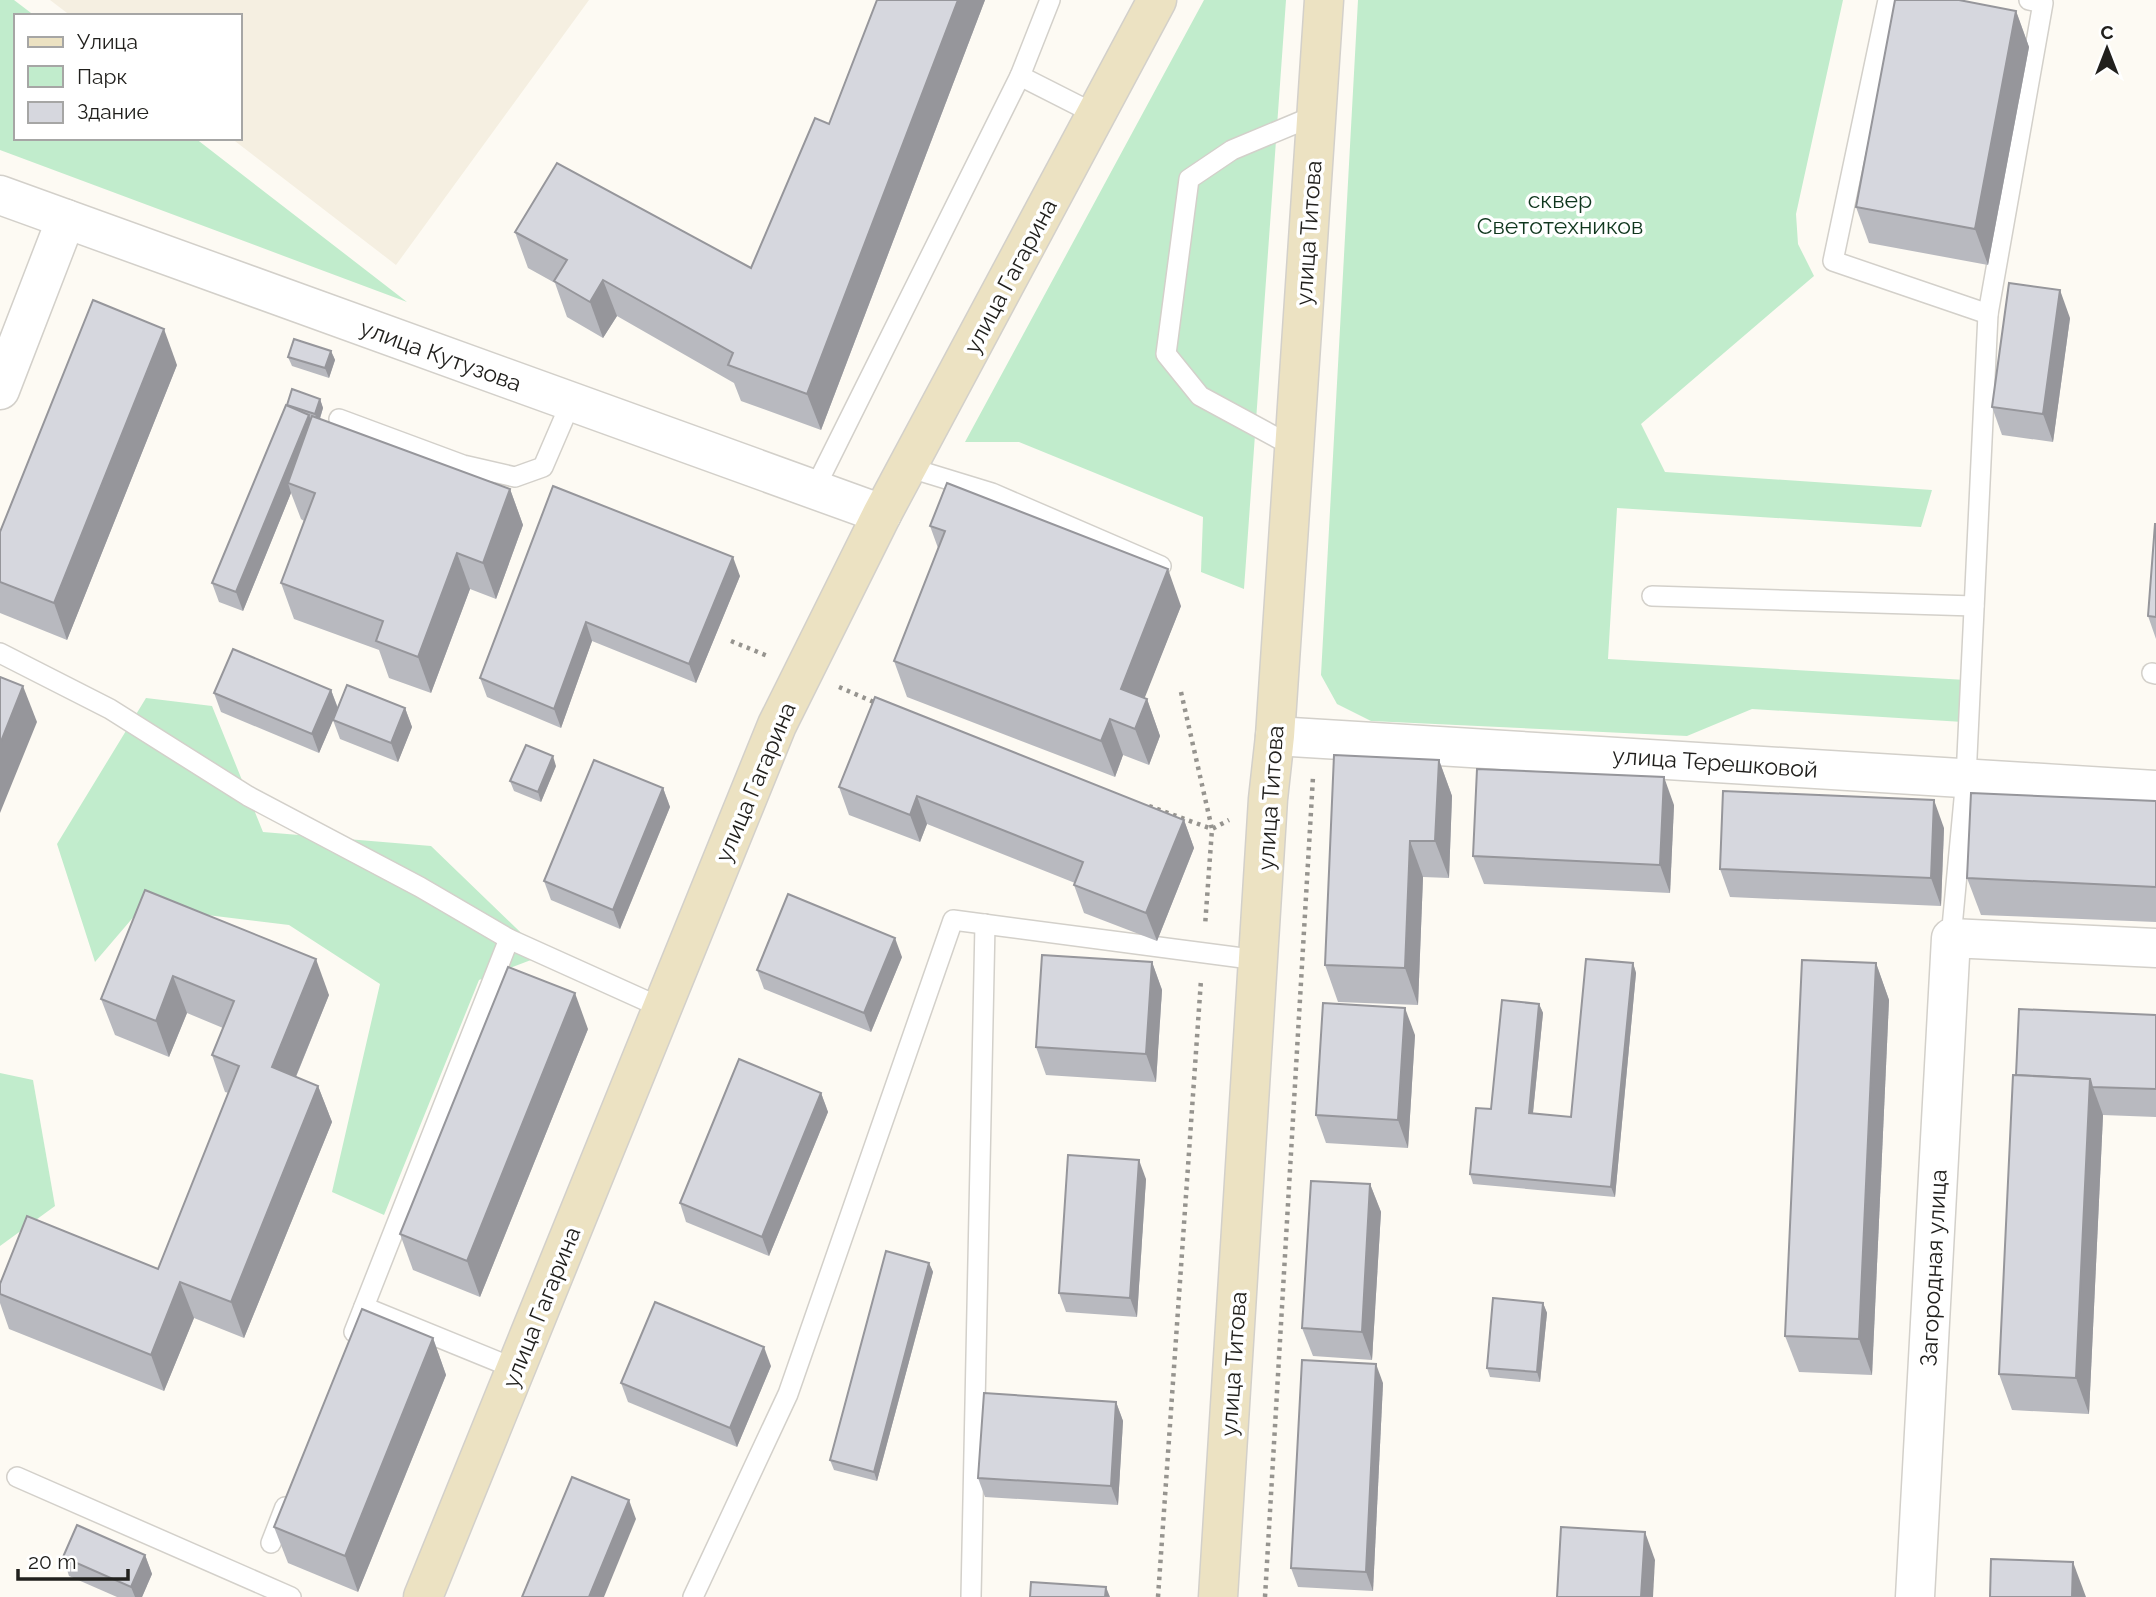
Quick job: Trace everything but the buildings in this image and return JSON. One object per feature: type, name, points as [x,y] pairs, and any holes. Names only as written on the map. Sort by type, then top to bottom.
[{"type":"main road","name":"улица Гагарина","points":[[423,1597],[777,725],[882,514],[1157,0]]},
{"type":"main road","name":"улица Титова","points":[[1218,1597],[1268,799],[1275,736],[1324,0]]},
{"type":"street","name":"улица Кутузова","points":[[0,195],[882,514]]},
{"type":"street","points":[[0,390],[66,219]]},
{"type":"street","name":"улица Терешковой","points":[[1275,736],[2156,790]]},
{"type":"street","points":[[1951,938],[2156,948]]},
{"type":"street","name":"Загородная улица","points":[[1915,1597],[1951,938]]},
{"type":"lane","points":[[814,490],[1020,76],[1050,0]]},
{"type":"lane","points":[[1888,0],[1833,261],[1988,314]]},
{"type":"lane","name":"Загородная улица","points":[[1951,938],[1966,778],[1988,314],[2043,3],[2029,0]]},
{"type":"lane","points":[[1020,76],[1097,115]]},
{"type":"lane","points":[[1294,447],[1200,396],[1166,354],[1189,179],[1232,150],[1316,115]]},
{"type":"lane","points":[[339,419],[463,465],[515,477],[542,467],[571,402]]},
{"type":"lane","points":[[907,467],[992,493],[1161,566]]},
{"type":"lane","points":[[1652,596],[1974,606]]},
{"type":"lane","points":[[0,653],[110,709],[248,796],[420,887],[509,939],[662,1008]]},
{"type":"lane","points":[[693,1597],[788,1394],[953,920],[1258,960]]},
{"type":"lane","points":[[971,1597],[985,924]]},
{"type":"lane","points":[[349,1345],[509,939]]},
{"type":"lane","points":[[363,1307],[516,1369]]},
{"type":"lane","points":[[17,1477],[291,1597]]},
{"type":"lane","points":[[271,1543],[290,1493]]},
{"type":"path","points":[[731,641],[878,704]]},
{"type":"path","points":[[1158,1597],[1212,829],[1181,692]]},
{"type":"path","points":[[1265,1597],[1315,738]]},
{"type":"path","points":[[1147,806],[1212,829]]},
{"type":"shaded area","points":[[50,0],[589,0],[396,265],[234,140],[242,140],[242,14],[68,14]]},
{"type":"green space","points":[[0,0],[14,0],[32,14],[14,14],[14,140],[198,140],[407,302],[0,150]]},
{"type":"green space","points":[[1204,0],[1286,0],[1244,589],[1201,572],[1203,517],[1019,442],[965,442]]},
{"type":"green space","name":"сквер Светотехников","points":[[1358,0],[1843,0],[1796,214],[1798,244],[1814,276],[1641,424],[1665,472],[1932,490],[1921,527],[1617,508],[1608,659],[1966,680],[1963,722],[1752,709],[1687,736],[1371,721],[1337,704],[1321,675]]},
{"type":"green space","points":[[146,698],[212,706],[263,832],[431,846],[544,955],[479,980],[384,1215],[332,1192],[380,984],[289,925],[142,907],[95,962],[57,844]]},
{"type":"green space","points":[[0,1073],[33,1080],[55,1206],[0,1246]]}]
